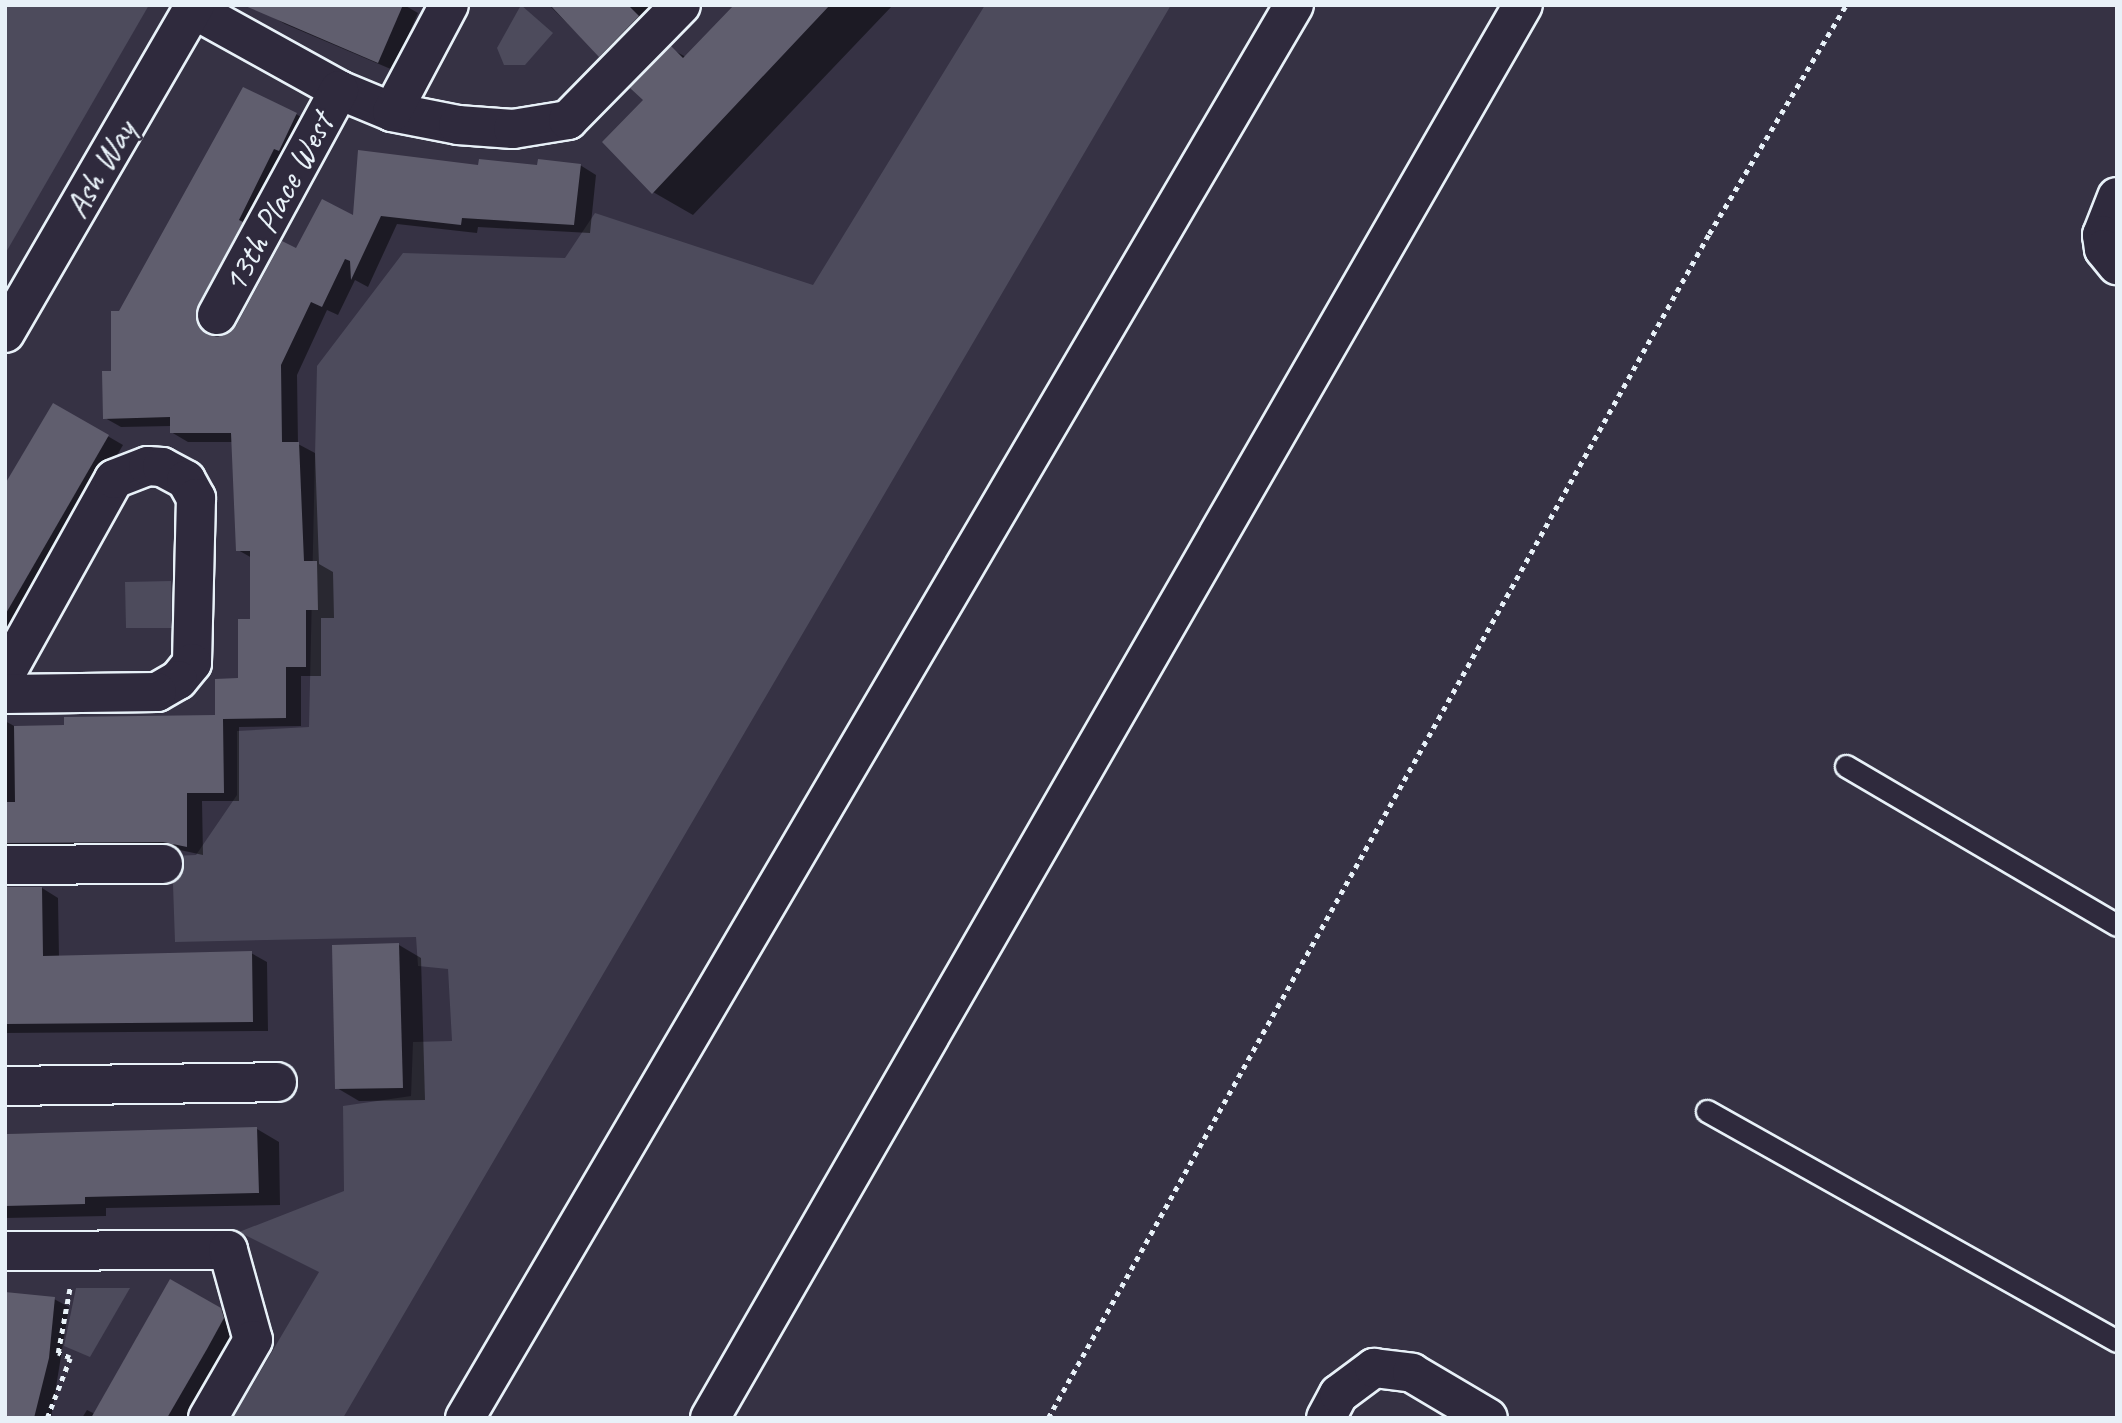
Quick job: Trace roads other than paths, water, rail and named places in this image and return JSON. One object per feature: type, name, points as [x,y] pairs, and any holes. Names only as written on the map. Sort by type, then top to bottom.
[{"type":"main road","points":[[392,112],[449,5]]},
{"type":"main road","points":[[194,7],[339,90],[392,112],[458,125],[513,129],[568,120],[681,5]]},
{"type":"main road","points":[[465,1418],[1294,5]]},
{"type":"main road","points":[[709,1418],[1523,5]]},
{"type":"main road","name":"Ash Way","points":[[5,333],[194,7]]},
{"type":"main road","name":"13th Place West","points":[[217,316],[339,90]]},
{"type":"main road","points":[[2117,197],[2102,235],[2104,249],[2117,265]]},
{"type":"main road","points":[[5,675],[114,479],[134,468],[162,467],[186,480],[196,498],[192,663],[178,680],[158,692],[5,694]]},
{"type":"main road","points":[[5,865],[163,864]]},
{"type":"main road","points":[[5,1086],[277,1083]]},
{"type":"main road","points":[[5,1251],[228,1250],[253,1340],[208,1418]]},
{"type":"main road","points":[[1326,1418],[1339,1394],[1374,1368],[1412,1373],[1488,1418]]},
{"type":"lane","points":[[1846,766],[2117,925]]},
{"type":"lane","points":[[1707,1111],[2117,1341]]}]
